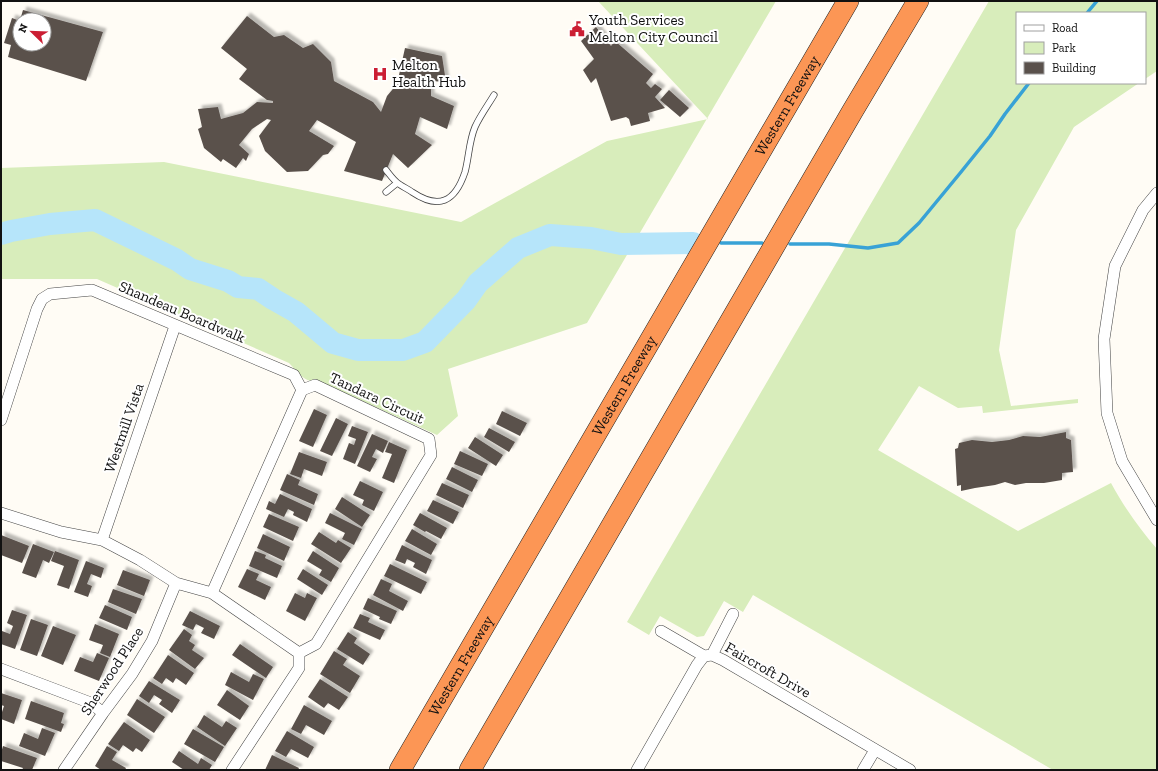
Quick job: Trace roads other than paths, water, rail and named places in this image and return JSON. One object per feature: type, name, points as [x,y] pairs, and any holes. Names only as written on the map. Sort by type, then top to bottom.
[{"type":"highway","name":"Western Freeway","points":[[400,770],[848,1]]},
{"type":"highway","points":[[470,770],[918,1]]},
{"type":"street","points":[[1157,193],[1143,210],[1115,266],[1104,339],[1107,413],[1122,461],[1157,520]]},
{"type":"street","name":"Shandeau Boardwalk","points":[[1,420],[35,317],[42,299],[50,294],[92,290],[294,376],[302,390]]},
{"type":"street","name":"Westmill Vista","points":[[102,540],[175,326]]},
{"type":"street","name":"Tandara Circuit","points":[[300,653],[316,644],[431,455],[429,439],[315,385],[302,390]]},
{"type":"street","points":[[212,593],[302,390]]},
{"type":"street","points":[[1,513],[61,532],[102,540],[140,560],[176,583],[212,593],[300,653],[299,668],[232,770]]},
{"type":"street","name":"Sherwood Place","points":[[64,770],[132,674],[152,641],[176,583]]},
{"type":"street","points":[[661,631],[708,655],[733,614]]},
{"type":"street","name":"Faircroft Drive","points":[[637,770],[693,671],[708,655],[723,660],[910,770]]},
{"type":"street","points":[[1,669],[91,703],[103,713]]},
{"type":"street","points":[[863,770],[875,750]]},
{"type":"lane","points":[[386,170],[397,183],[420,197],[430,201],[440,202],[449,198],[460,184],[465,171],[475,127],[494,95]]},
{"type":"lane","points":[[386,192],[397,183]]},
{"type":"waterway","points":[[1088,12],[1097,1]]},
{"type":"waterway","points":[[790,244],[829,244],[868,248],[898,243],[919,223],[961,172],[1028,84]]},
{"type":"waterway","points":[[1,234],[50,224],[95,220],[177,260],[190,269],[228,281],[238,287],[258,289],[296,312],[333,343],[358,350],[403,350],[425,342],[466,300],[478,283],[518,248],[550,235],[591,238],[621,244],[693,243]]},
{"type":"waterway","points":[[721,243],[762,243]]},
{"type":"place","name":"Youth Services Melton City Council","points":[[577,29]]},
{"type":"place","name":"Melton Health Hub","points":[[380,74]]}]
